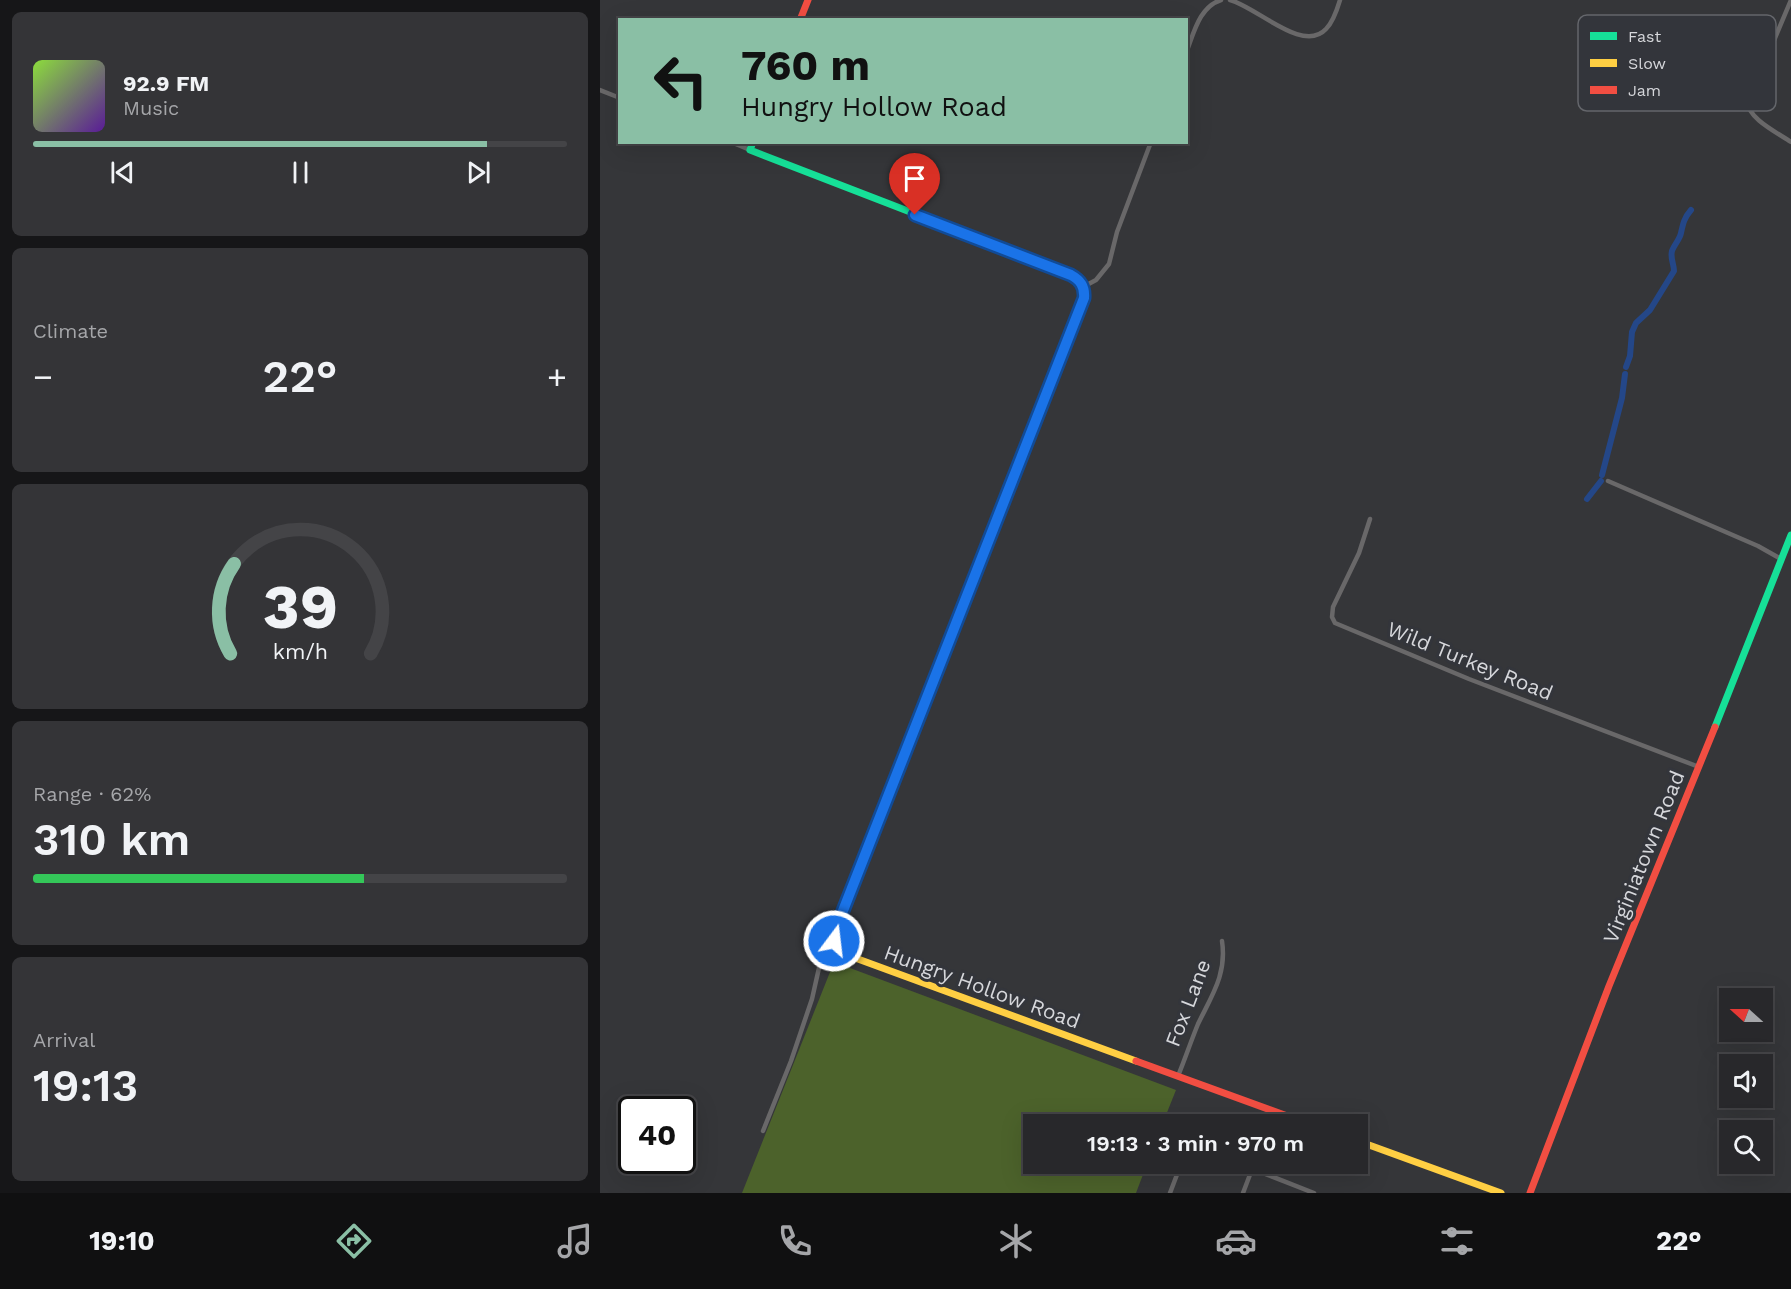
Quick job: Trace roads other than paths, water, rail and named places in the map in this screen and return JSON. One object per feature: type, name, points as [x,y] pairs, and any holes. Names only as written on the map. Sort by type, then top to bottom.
[{"type":"street","points":[[801,18],[808,0]]},
{"type":"street","points":[[1188,48],[1202,14],[1211,5],[1221,0]]},
{"type":"street","points":[[1230,0],[1266,16],[1293,34],[1305,37],[1315,36],[1327,29],[1340,0]]},
{"type":"street","points":[[1776,36],[1791,0]]},
{"type":"street","points":[[600,90],[618,97]]},
{"type":"street","points":[[1750,111],[1791,142]]},
{"type":"street","points":[[1083,287],[1096,280],[1107,269],[1120,223],[1150,144]]},
{"type":"street","points":[[751,146],[1063,271],[1076,278],[1083,287],[1084,298],[837,926],[834,937],[836,946],[821,959],[812,999],[763,1131]]},
{"type":"street","points":[[1608,481],[1758,546],[1781,559]]},
{"type":"street","name":"Wild Turkey Road","points":[[1370,519],[1359,553],[1333,607],[1332,617],[1335,623],[1468,679],[1699,767]]},
{"type":"street","name":"Virginiatown Road","points":[[1530,1193],[1609,986],[1791,535]]},
{"type":"street","name":"Fox Lane","points":[[1178,1077],[1222,972],[1222,941]]},
{"type":"street","name":"Hungry Hollow Road","points":[[836,946],[843,953],[867,963],[1281,1114]]},
{"type":"street","points":[[1368,1145],[1502,1193]]},
{"type":"street","points":[[1170,1193],[1177,1174]]},
{"type":"street","points":[[1243,1193],[1250,1174]]},
{"type":"street","points":[[1269,1174],[1314,1193]]},
{"type":"waterway","points":[[1626,367],[1630,356],[1632,332],[1636,323],[1650,310],[1674,271],[1672,251],[1685,218],[1691,210]]},
{"type":"waterway","points":[[1602,475],[1622,398],[1625,374]]},
{"type":"waterway","points":[[1587,499],[1601,481]]}]
